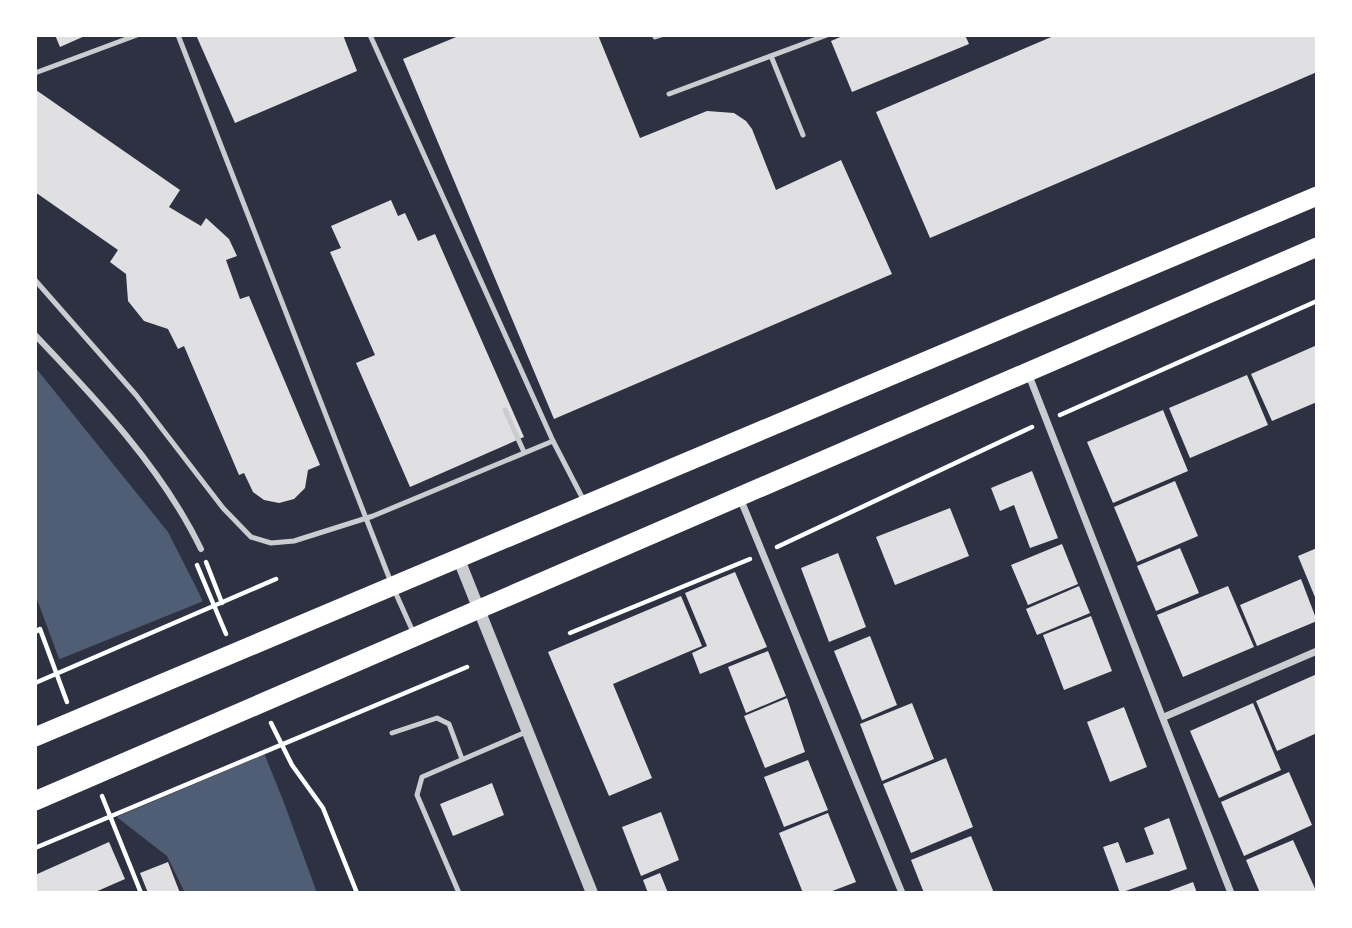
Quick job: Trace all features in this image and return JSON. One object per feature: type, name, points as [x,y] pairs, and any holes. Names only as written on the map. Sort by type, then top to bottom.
[{"type":"highway","points":[[35,737],[1317,196]]},
{"type":"highway","points":[[35,801],[1317,247]]},
{"type":"street","points":[[35,335],[141,455],[189,524],[201,549]]},
{"type":"street","points":[[1028,373],[1231,893]]},
{"type":"street","points":[[739,496],[902,893]]},
{"type":"street","points":[[458,557],[592,893]]},
{"type":"street","points":[[1164,717],[1317,651]]},
{"type":"lane","points":[[35,73],[137,35]]},
{"type":"lane","points":[[178,35],[392,585],[414,635]]},
{"type":"lane","points":[[370,35],[554,441],[586,504]]},
{"type":"lane","points":[[802,35],[806,44]]},
{"type":"lane","points":[[669,94],[827,35]]},
{"type":"lane","points":[[771,56],[803,135]]},
{"type":"lane","points":[[35,280],[136,395],[223,508],[251,537],[271,543],[294,541],[366,518],[554,441]]},
{"type":"lane","points":[[505,410],[524,452]]},
{"type":"lane","points":[[392,733],[437,719],[444,721],[449,724],[462,759]]},
{"type":"lane","points":[[459,893],[418,795],[422,777],[526,732]]},
{"type":"path","points":[[570,633],[764,553],[1046,421],[1317,301]]},
{"type":"path","points":[[201,549],[222,603]]},
{"type":"path","points":[[37,682],[276,579]]},
{"type":"path","points":[[35,848],[467,667]]},
{"type":"water","points":[[35,367],[168,532],[200,595],[283,800],[317,893],[185,893],[167,856],[118,818],[35,594]]},
{"type":"pier","points":[[206,600],[268,753],[114,818],[55,661]]},
{"type":"building","points":[[55,35],[87,35],[60,47]]},
{"type":"building","points":[[196,35],[343,35],[357,71],[235,123]]},
{"type":"building","points":[[461,35],[598,35],[640,138],[707,111],[734,113],[752,129],[776,190],[841,160],[892,274],[554,419],[403,59]]},
{"type":"building","points":[[845,35],[965,35],[969,44],[852,92],[831,41]]},
{"type":"building","points":[[1056,35],[1317,35],[1317,72],[930,238],[876,112]]},
{"type":"building","points":[[36,90],[180,190],[169,207],[201,226],[206,218],[229,239],[237,256],[226,260],[240,299],[249,296],[320,465],[308,470],[305,488],[294,499],[279,503],[264,500],[253,492],[244,473],[239,475],[184,346],[178,349],[168,329],[144,321],[128,301],[126,274],[110,262],[118,250],[35,192]]},
{"type":"building","points":[[391,200],[398,216],[405,213],[418,241],[435,234],[524,437],[410,487],[356,363],[375,355],[330,252],[341,248],[331,226]]},
{"type":"building","points":[[1317,345],[1317,402],[1272,421],[1251,374]]},
{"type":"building","points":[[1247,375],[1268,425],[1190,458],[1169,408]]},
{"type":"building","points":[[1163,410],[1188,471],[1113,503],[1087,442]]},
{"type":"building","points":[[1032,471],[1058,538],[1030,548],[1014,505],[1000,511],[991,488]]},
{"type":"building","points":[[1175,481],[1198,536],[1137,562],[1114,507]]},
{"type":"building","points":[[950,508],[969,556],[895,585],[876,537]]},
{"type":"building","points":[[1062,544],[1078,584],[1028,605],[1011,565]]},
{"type":"building","points":[[1180,548],[1199,593],[1156,611],[1137,566]]},
{"type":"building","points":[[1317,548],[1317,602],[1298,556]]},
{"type":"building","points":[[838,553],[866,627],[829,642],[801,568]]},
{"type":"building","points":[[735,572],[767,647],[700,674],[692,653],[707,646],[685,593]]},
{"type":"building","points":[[1301,579],[1317,621],[1257,646],[1240,605]]},
{"type":"building","points":[[1079,586],[1090,613],[1037,635],[1026,609]]},
{"type":"building","points":[[1228,586],[1254,647],[1183,677],[1157,615]]},
{"type":"building","points":[[681,596],[702,646],[613,684],[652,778],[609,796],[548,652]]},
{"type":"building","points":[[1091,616],[1112,671],[1064,690],[1043,635]]},
{"type":"building","points":[[870,636],[897,705],[862,720],[834,651]]},
{"type":"building","points":[[768,651],[786,696],[746,713],[728,667]]},
{"type":"building","points":[[1317,674],[1317,733],[1277,751],[1256,701]]},
{"type":"building","points":[[787,698],[805,752],[765,768],[744,716]]},
{"type":"building","points":[[912,703],[934,759],[882,781],[860,724]]},
{"type":"building","points":[[1253,703],[1281,770],[1219,798],[1190,731]]},
{"type":"building","points":[[1124,707],[1147,767],[1110,782],[1087,722]]},
{"type":"building","points":[[946,758],[973,827],[911,853],[883,784]]},
{"type":"building","points":[[808,760],[828,810],[784,827],[764,777]]},
{"type":"building","points":[[1289,772],[1312,825],[1244,856],[1221,802]]},
{"type":"building","points":[[492,783],[504,815],[453,836],[440,804]]},
{"type":"building","points":[[661,812],[679,860],[641,876],[622,827]]},
{"type":"building","points":[[828,813],[856,882],[827,893],[803,893],[779,833]]},
{"type":"building","points":[[1169,818],[1187,869],[1120,893],[1103,847],[1118,842],[1126,863],[1154,854],[1144,828]]},
{"type":"building","points":[[971,836],[994,893],[924,893],[911,860]]},
{"type":"building","points":[[1293,840],[1317,893],[1260,893],[1246,860]]},
{"type":"building","points":[[109,842],[125,879],[93,893],[37,893],[35,875]]},
{"type":"building","points":[[168,862],[180,893],[148,893],[140,873]]},
{"type":"building","points":[[660,873],[668,893],[648,893],[643,880]]},
{"type":"building","points":[[1193,882],[1197,893],[1164,893]]}]
